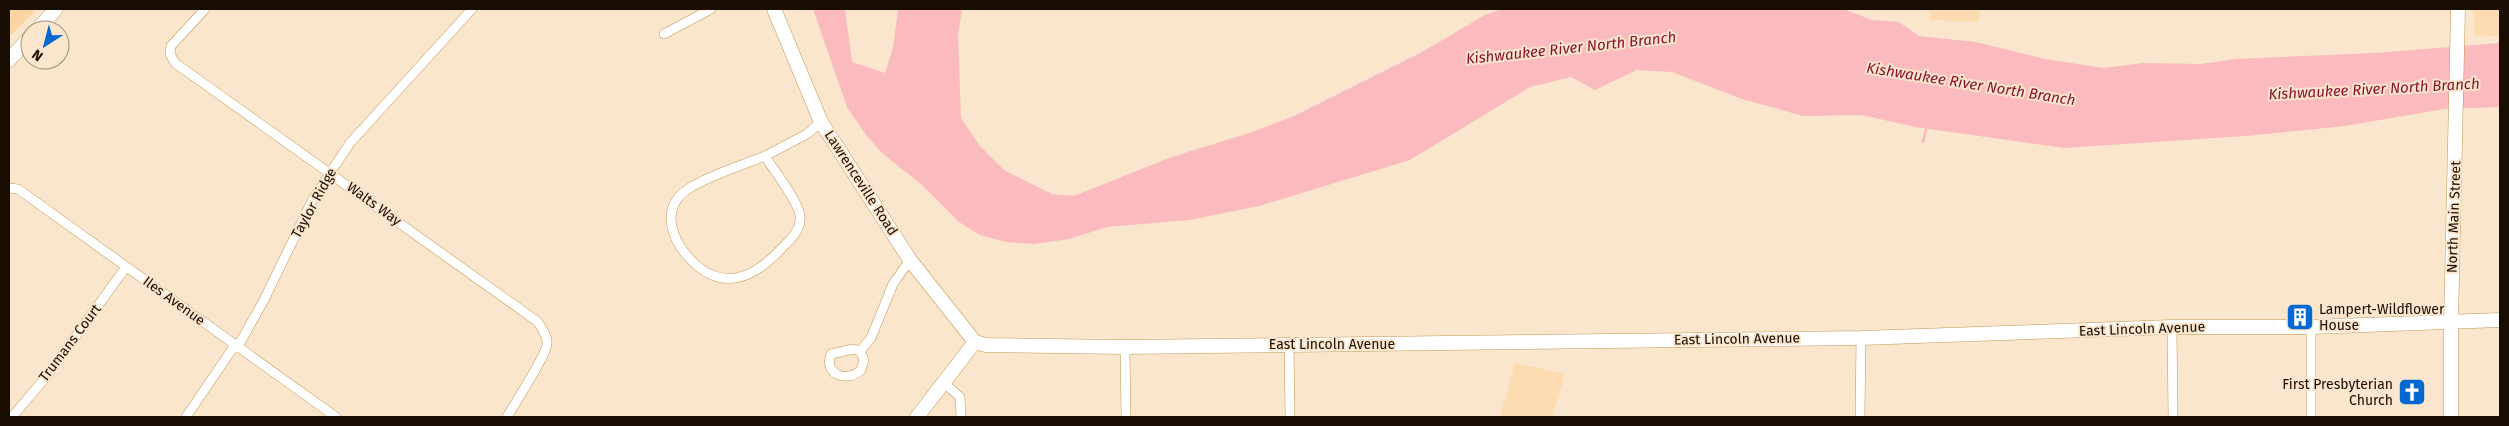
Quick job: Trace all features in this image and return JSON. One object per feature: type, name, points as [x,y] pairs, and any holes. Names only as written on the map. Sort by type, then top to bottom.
[{"type":"street","points":[[46,20],[56,9]]},
{"type":"street","name":"Walts Way","points":[[205,9],[173,44],[170,54],[175,63],[538,322],[548,342],[546,352],[520,392],[508,417]]},
{"type":"street","name":"Taylor Ridge","points":[[186,417],[235,345],[241,341],[264,300],[313,199],[350,143],[472,9]]},
{"type":"street","points":[[664,34],[711,9]]},
{"type":"street","name":"Lawrenceville Road","points":[[774,9],[821,122],[910,260],[975,342]]},
{"type":"street","name":"North Main Street","points":[[2451,417],[2451,322],[2458,13]]},
{"type":"street","points":[[9,60],[20,48]]},
{"type":"street","points":[[765,156],[796,205],[800,221],[798,229],[776,254],[751,272],[729,280],[713,277],[701,270],[676,242],[672,228],[674,207],[687,189],[765,156],[807,134],[821,122]]},
{"type":"street","name":"Iles Avenue","points":[[10,187],[18,189],[336,417]]},
{"type":"street","points":[[860,351],[871,338],[893,284],[910,260]]},
{"type":"street","name":"Trumans Court","points":[[12,417],[46,377],[126,267]]},
{"type":"street","name":"East Lincoln Avenue","points":[[975,342],[986,345],[1125,347],[1861,338],[2172,327],[2311,327],[2500,320]]},
{"type":"street","points":[[2172,327],[2173,417]]},
{"type":"street","points":[[2311,327],[2311,417]]},
{"type":"street","points":[[1860,417],[1861,338]]},
{"type":"street","points":[[917,417],[975,342]]},
{"type":"street","points":[[1289,344],[1290,417]]},
{"type":"street","points":[[1125,347],[1126,417]]},
{"type":"street","points":[[943,382],[960,397],[961,417]]},
{"type":"shaded area","points":[[9,9],[37,9],[26,20],[20,20],[20,26],[9,37]]},
{"type":"shaded area","points":[[1930,9],[1980,9],[1979,22],[1930,20]]},
{"type":"shaded area","points":[[2474,9],[2500,9],[2500,36],[2474,35]]},
{"type":"shaded area","points":[[1515,363],[1565,374],[1552,417],[1500,417]]},
{"type":"water","name":"Kishwaukee River North Branch","points":[[813,9],[845,9],[852,62],[885,73],[893,48],[898,9],[962,9],[958,34],[961,118],[979,145],[1004,170],[1052,194],[1074,196],[1169,158],[1252,132],[1294,116],[1422,52],[1485,15],[1502,9],[1843,9],[1872,20],[1899,22],[1919,36],[1976,42],[2045,59],[2103,68],[2143,63],[2201,64],[2236,59],[2374,53],[2500,43],[2500,107],[2444,109],[2345,126],[2246,136],[2064,148],[1915,127],[1862,115],[1803,116],[1742,99],[1672,72],[1637,70],[1595,90],[1571,77],[1530,87],[1410,160],[1259,206],[1189,220],[1107,227],[1069,239],[1034,244],[1006,242],[980,235],[959,222],[922,185],[883,154],[866,135],[847,107]]},
{"type":"waterway","points":[[1923,142],[1926,129]]},
{"type":"place","name":"Lampert-Wildflower House","points":[[2300,317]]},
{"type":"place","name":"First Presbyterian Church","points":[[2412,392]]}]
